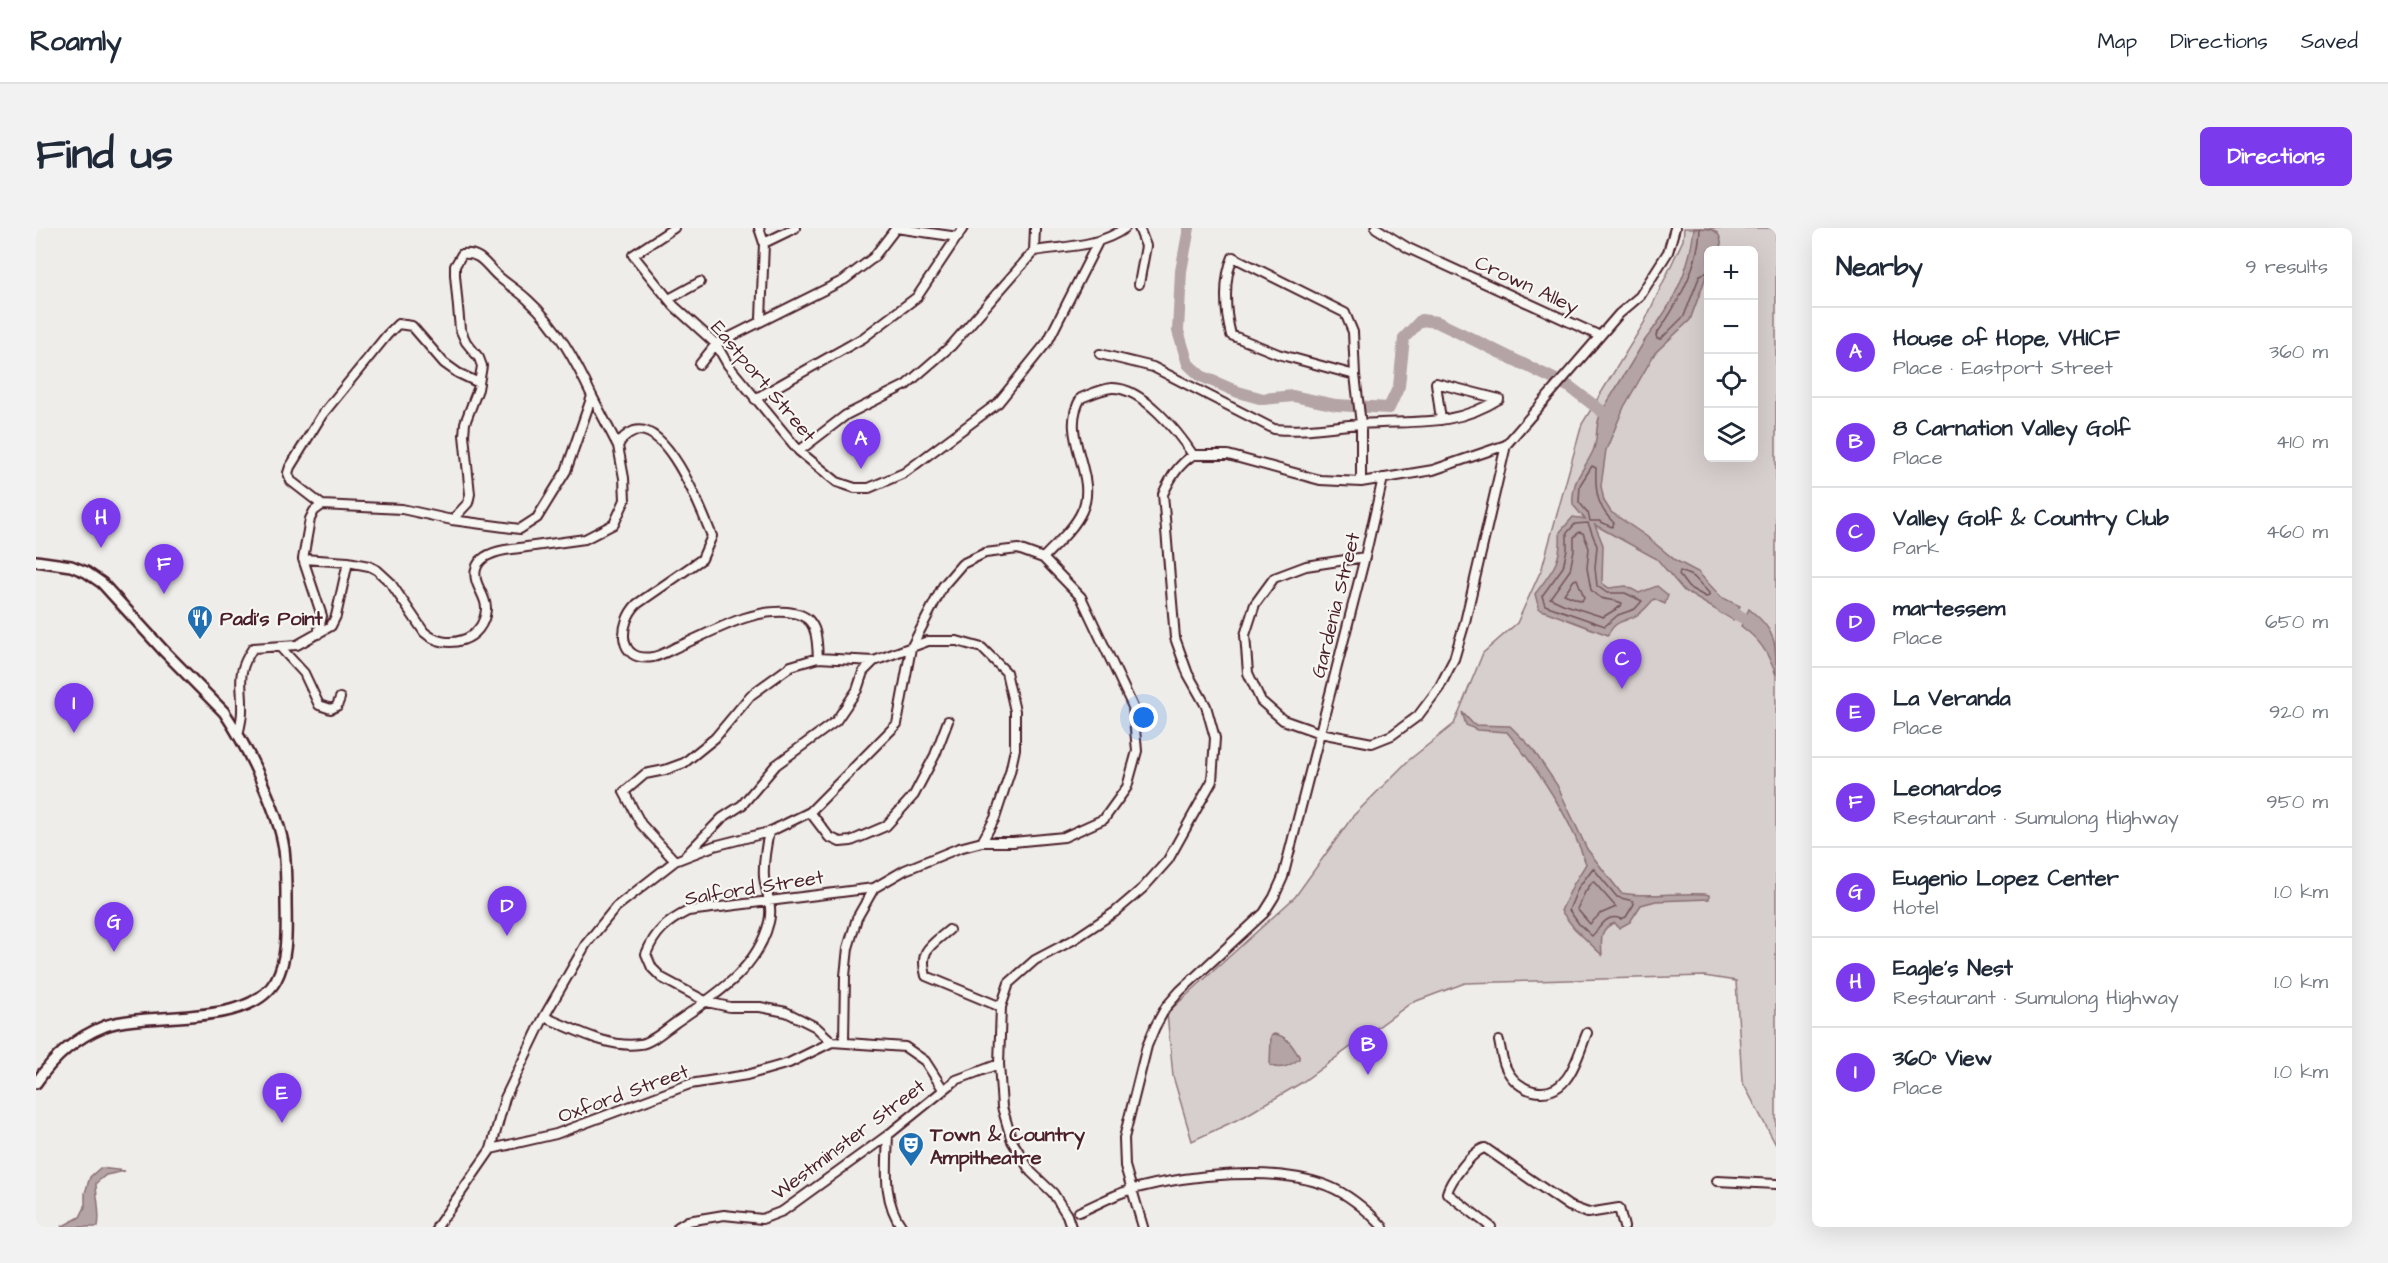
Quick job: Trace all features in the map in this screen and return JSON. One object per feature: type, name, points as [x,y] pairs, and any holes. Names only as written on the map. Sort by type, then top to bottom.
[{"type":"main road","points":[[36,561],[71,566],[86,572],[102,583],[224,712],[260,780],[284,848],[286,944],[276,979],[262,996],[238,1009],[134,1020],[95,1030],[69,1047],[36,1083]]},
{"type":"street","name":"Eastport Street","points":[[674,228],[633,255],[674,306],[716,344],[755,399],[799,451],[837,482],[855,488],[869,488],[904,473],[998,403],[1048,341],[1098,242]]},
{"type":"street","points":[[759,228],[764,243],[762,319]]},
{"type":"street","points":[[764,243],[795,228]]},
{"type":"street","points":[[700,364],[716,344],[844,280],[873,258],[896,228],[958,237]]},
{"type":"street","points":[[755,399],[863,338],[917,297],[963,228]]},
{"type":"street","points":[[799,451],[846,415],[906,386],[951,346],[1034,251],[1035,228]]},
{"type":"street","points":[[1034,251],[1098,242],[1116,235],[1125,228]]},
{"type":"street","points":[[1139,228],[1146,246],[1139,284]]},
{"type":"street","name":"Crown Alley","points":[[1376,228],[1408,248],[1600,336]]},
{"type":"street","points":[[1365,556],[1306,566],[1274,578],[1256,604],[1245,635],[1248,673],[1261,701],[1283,720],[1320,733],[1372,743],[1392,735],[1418,716],[1439,688],[1454,659],[1465,622],[1506,445],[1619,314],[1640,296],[1668,252],[1675,228]]},
{"type":"street","points":[[303,559],[348,562],[377,570],[390,582],[431,639],[443,643],[459,642],[475,631],[487,607],[475,574],[479,562],[492,553],[505,550],[585,539],[614,524],[625,500],[624,478],[618,446],[576,364],[550,324],[528,300],[497,276],[479,256],[470,253],[462,254],[459,258],[455,275],[460,329],[482,366],[465,423],[464,435],[470,494],[468,503],[452,520]]},
{"type":"street","points":[[1355,375],[1278,354],[1231,335],[1227,318],[1227,295],[1233,256],[1345,313],[1353,332],[1361,423],[1361,482]]},
{"type":"street","points":[[669,298],[700,282]]},
{"type":"street","points":[[479,382],[458,373],[444,363],[412,326],[398,324],[322,415],[290,467],[288,473],[291,481],[322,505],[402,509],[452,520],[520,529],[537,518],[566,471],[592,396]]},
{"type":"street","points":[[1100,354],[1153,367],[1274,429],[1292,431],[1361,423],[1441,420],[1468,415],[1499,399],[1437,383],[1441,420]]},
{"type":"street","points":[[1043,558],[1063,537],[1083,510],[1086,483],[1072,417],[1081,398],[1100,390],[1122,389],[1158,410],[1193,455]]},
{"type":"street","points":[[618,446],[625,436],[636,430],[646,431],[665,446],[688,480],[712,536],[702,559],[628,612],[623,624],[623,635],[624,643],[630,651],[638,656],[656,656],[751,615],[771,611],[797,614],[810,621],[814,628],[818,658]]},
{"type":"street","points":[[1071,1227],[1067,1215],[1053,1193],[1031,1172],[1012,1141],[1002,1107],[999,1064],[1001,1007],[1009,983],[1035,960],[1073,940],[1115,912],[1143,888],[1168,860],[1212,781],[1215,738],[1206,706],[1188,674],[1175,638],[1164,505],[1164,494],[1172,476],[1181,463],[1193,455],[1228,455],[1320,480],[1382,482],[1432,470],[1506,445]]},
{"type":"street","name":"Gardenia Street","points":[[1143,1227],[1125,1166],[1125,1138],[1147,1046],[1166,1007],[1180,991],[1264,913],[1283,877],[1382,482]]},
{"type":"street","points":[[318,634],[322,615],[303,559],[310,519],[314,511],[322,505]]},
{"type":"street","points":[[437,1227],[491,1149],[505,1098],[544,1017],[586,944],[616,907],[675,861],[714,846],[769,832],[810,812],[897,724],[911,648],[943,586],[962,564],[985,554],[1018,549],[1043,558],[1081,597],[1133,707],[1137,751],[1127,787],[1104,819],[1064,837],[1013,842],[982,842],[932,857],[874,888],[857,918],[848,948],[845,976],[844,1042]]},
{"type":"street","points":[[238,735],[242,712],[240,677],[245,660],[253,648],[297,645],[331,626],[336,616],[348,562]]},
{"type":"street","points":[[675,861],[641,824],[624,792],[645,774],[684,763],[715,738],[751,695],[791,666],[818,658],[874,661],[928,641],[957,641],[982,648],[1006,672],[1015,711],[1015,749],[1004,793],[982,842]]},
{"type":"street","points":[[280,647],[304,673],[319,705],[331,709],[337,706],[340,698]]},
{"type":"street","points":[[684,858],[722,818],[742,805],[777,765],[836,721],[857,690],[863,672],[874,661]]},
{"type":"street","points":[[810,812],[829,837],[840,842],[851,841],[886,826],[914,795],[935,754],[948,721]]},
{"type":"street","points":[[544,1017],[613,1043],[641,1044],[707,1002],[733,981],[763,940],[771,914],[764,876],[769,832]]},
{"type":"street","name":"Salford Street","points":[[832,1042],[816,1027],[786,1012],[730,1007],[707,1002],[662,978],[652,968],[646,954],[654,936],[671,919],[687,911],[874,888]]},
{"type":"street","points":[[949,930],[926,950],[922,962],[926,976],[1001,1007]]},
{"type":"street","points":[[1498,1041],[1506,1069],[1519,1085],[1533,1092],[1548,1092],[1561,1085],[1568,1077],[1587,1033]]},
{"type":"street","points":[[832,1042],[905,1047],[925,1061],[943,1089]]},
{"type":"street","name":"Oxford Street","points":[[491,1149],[556,1134],[690,1084],[747,1075],[789,1063],[832,1042]]},
{"type":"street","name":"Westminster Street","points":[[678,1227],[688,1221],[724,1215],[763,1223],[888,1135],[956,1080],[999,1064]]},
{"type":"street","points":[[888,1135],[887,1195],[891,1209],[902,1227]]},
{"type":"street","points":[[1491,1227],[1447,1193],[1467,1161],[1478,1149],[1485,1148],[1569,1206],[1587,1213],[1619,1208],[1624,1227]]},
{"type":"street","points":[[1079,1212],[1131,1189],[1178,1180],[1255,1174],[1279,1175],[1330,1187],[1347,1196],[1383,1227]]},
{"type":"street","points":[[1717,1181],[1776,1184]]},
{"type":"shaded area","points":[[1684,228],[1776,228],[1776,1145],[1742,1081],[1736,981],[1704,976],[1465,983],[1411,1003],[1301,1083],[1245,1116],[1192,1141],[1173,1076],[1167,1013],[1295,897],[1353,816],[1409,760],[1454,724],[1483,653],[1517,623],[1542,568],[1582,424],[1644,323],[1683,240]]},
{"type":"water","points":[[1694,228],[1711,229],[1718,234],[1721,246],[1704,246],[1704,282],[1690,320],[1655,353],[1624,407],[1606,450],[1601,486],[1604,501],[1611,512],[1675,560],[1698,572],[1721,597],[1740,606],[1733,620],[1684,591],[1657,559],[1595,525],[1603,545],[1602,583],[1609,588],[1626,586],[1639,593],[1657,586],[1668,595],[1665,604],[1654,599],[1640,613],[1615,625],[1608,635],[1539,609],[1535,594],[1555,566],[1560,532],[1573,517],[1585,519],[1573,505],[1574,489],[1595,446],[1600,416],[1673,297],[1687,263]]},
{"type":"water","points":[[1749,609],[1765,624],[1773,638],[1776,675],[1763,647],[1741,626]]},
{"type":"water","points":[[1462,712],[1474,725],[1510,726],[1532,748],[1557,785],[1587,849],[1621,893],[1705,894],[1709,895],[1709,899],[1656,901],[1641,905],[1630,922],[1619,928],[1615,923],[1606,928],[1601,940],[1602,955],[1574,928],[1561,911],[1586,864],[1562,811],[1531,762],[1507,732],[1477,730],[1466,725]]},
{"type":"water","points":[[1274,1034],[1289,1042],[1299,1059],[1285,1067],[1277,1068],[1270,1065],[1271,1036]]},
{"type":"water","points":[[100,1168],[125,1171],[106,1175],[96,1183],[98,1227],[61,1227],[80,1217],[85,1207],[85,1193],[90,1177]]},
{"type":"waterway","points":[[1189,228],[1181,271],[1178,331],[1188,364],[1201,376],[1238,392],[1263,399],[1293,396],[1336,405],[1389,408],[1399,386],[1404,338],[1421,320],[1437,322],[1570,387],[1608,416],[1606,423]]},
{"type":"waterway","points":[[1721,606],[1749,621],[1757,629]]},
{"type":"place","name":"House of Hope, VHICF","points":[[861,469]]},
{"type":"place","name":"Eagle's Nest","points":[[101,548]]},
{"type":"place","name":"Leonardos","points":[[164,594]]},
{"type":"place","name":"Padi's Point","points":[[200,641]]},
{"type":"place","name":"Valley Golf & Country Club","points":[[1622,689]]},
{"type":"place","name":"360° View","points":[[74,733]]},
{"type":"place","name":"martessem","points":[[507,936]]},
{"type":"place","name":"Eugenio Lopez Center","points":[[114,952]]},
{"type":"place","name":"8 Carnation Valley Golf","points":[[1368,1075]]},
{"type":"place","name":"La Veranda","points":[[282,1123]]},
{"type":"place","name":"Town & Country Ampitheatre","points":[[911,1168]]}]
